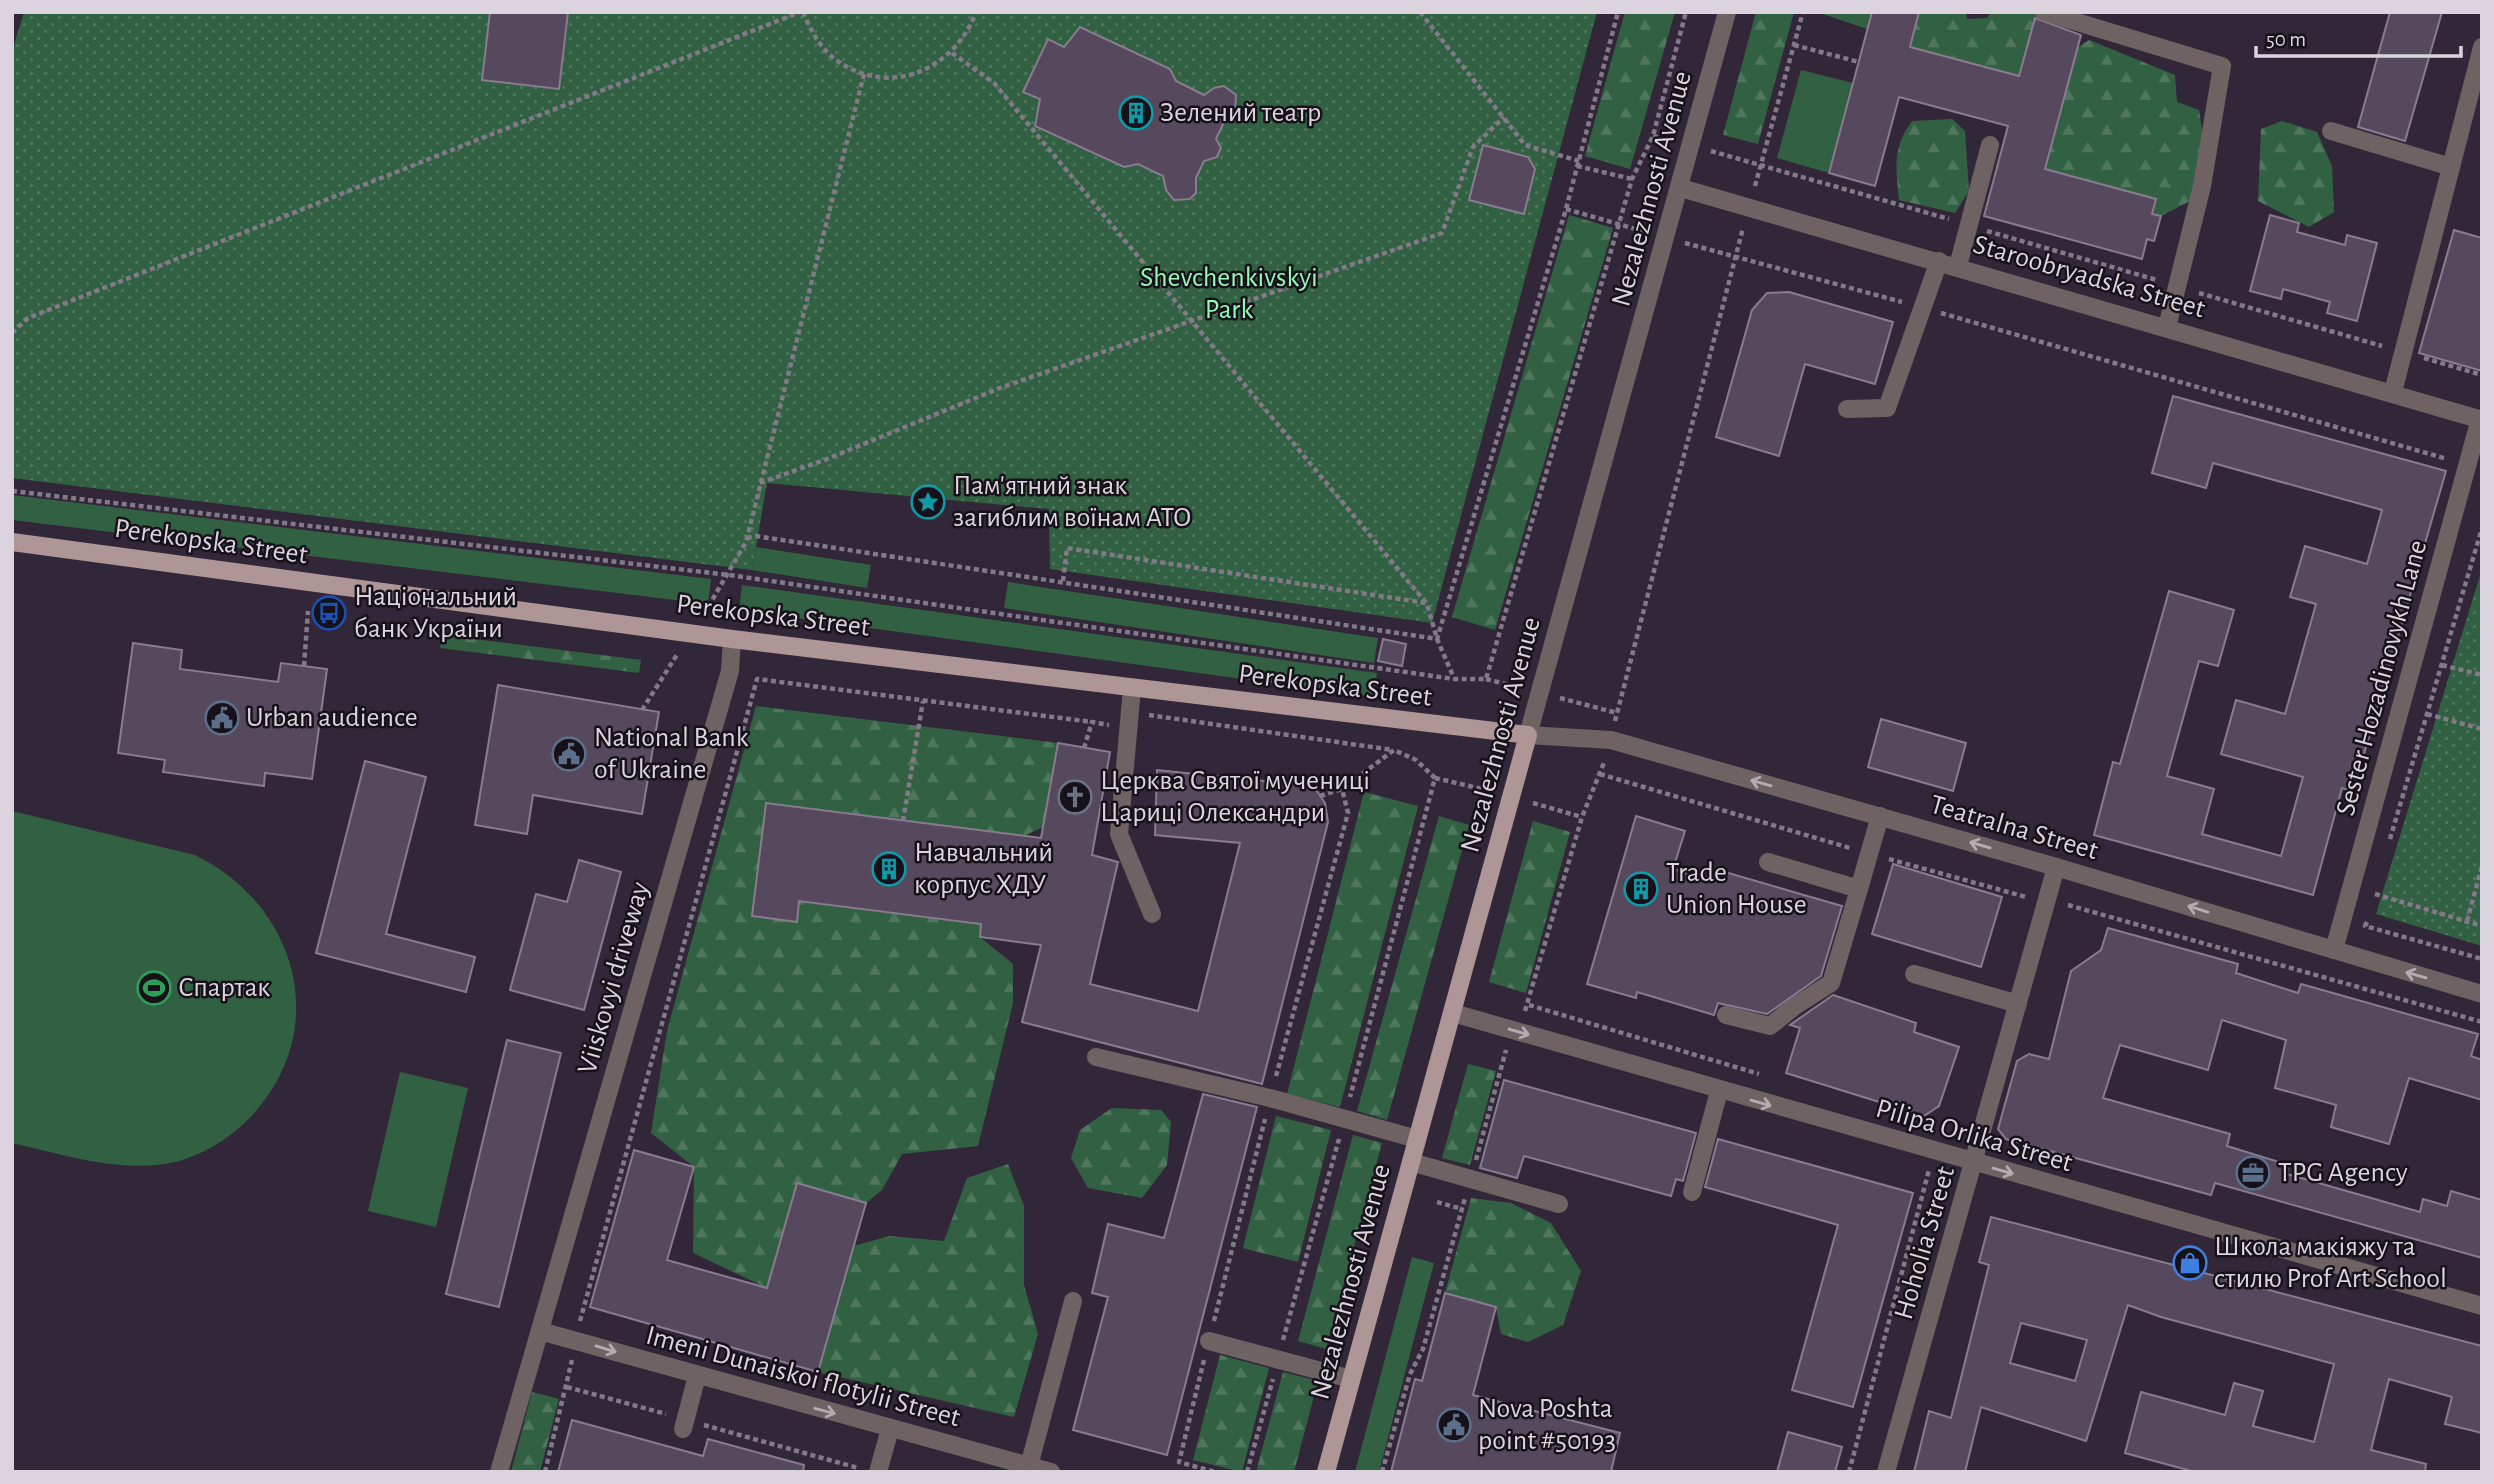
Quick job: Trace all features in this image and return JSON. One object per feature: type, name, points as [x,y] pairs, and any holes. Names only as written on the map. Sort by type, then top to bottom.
[{"type":"main road","name":"Perekopska Street","points":[[12,542],[732,639],[1528,735]]},
{"type":"main road","name":"Nezalezhnosti Avenue","points":[[1326,1472],[1528,735]]},
{"type":"street","name":"Nezalezhnosti Avenue","points":[[1528,735],[1681,188],[1727,12]]},
{"type":"street","points":[[2044,12],[2222,66],[2202,186],[2167,327]]},
{"type":"street","points":[[2393,392],[2482,47]]},
{"type":"street","points":[[2331,131],[2451,167]]},
{"type":"street","points":[[1958,266],[1990,145]]},
{"type":"street","name":"Staroobryadska Street","points":[[1681,188],[2481,419]]},
{"type":"street","points":[[1847,409],[1887,408],[1939,261]]},
{"type":"street","name":"Sester Hozadinovykh Lane","points":[[2334,950],[2481,419]]},
{"type":"street","name":"Viiskovyi driveway","points":[[499,1472],[730,671],[732,639]]},
{"type":"street","points":[[1132,688],[1119,834],[1153,914]]},
{"type":"street","name":"Teatralna Street","points":[[1528,735],[1611,740],[2056,867],[2482,994]]},
{"type":"street","points":[[1726,1015],[1770,1026],[1795,1006],[1832,984],[1880,816]]},
{"type":"street","points":[[1768,862],[1859,888]]},
{"type":"street","name":"Hoholia Street","points":[[1886,1472],[2056,867]]},
{"type":"street","points":[[1914,974],[2018,1004]]},
{"type":"street","name":"Pilipa Orlika Street","points":[[1453,1013],[1719,1091],[2482,1306]]},
{"type":"street","points":[[1096,1057],[1270,1098],[1417,1139]]},
{"type":"street","points":[[1692,1192],[1719,1091]]},
{"type":"street","points":[[1411,1162],[1559,1204]]},
{"type":"street","points":[[1029,1466],[1073,1301]]},
{"type":"street","name":"Imeni Dunaiskoi flotylii Street","points":[[540,1331],[1051,1472]]},
{"type":"street","points":[[1209,1341],[1351,1379]]},
{"type":"street","points":[[684,1424],[697,1376]]},
{"type":"street","points":[[878,1472],[890,1429]]},
{"type":"path","points":[[12,333],[27,318],[802,12],[815,39],[837,60],[864,74],[895,78],[926,70],[952,53],[969,32],[976,12]]},
{"type":"path","points":[[1420,12],[1525,145],[1632,179]]},
{"type":"path","points":[[1437,639],[1566,209],[1618,12]]},
{"type":"path","points":[[12,491],[729,575],[1454,679],[1486,679],[1632,179],[1653,136],[1686,12]]},
{"type":"path","points":[[1750,206],[1803,12]]},
{"type":"path","points":[[1794,45],[1858,62]]},
{"type":"path","points":[[952,53],[994,83],[1427,604],[1437,639],[1454,679]]},
{"type":"path","points":[[642,710],[729,575],[747,538],[864,74]]},
{"type":"path","points":[[760,483],[827,459],[1000,388],[1441,233],[1473,147],[1504,117]]},
{"type":"path","points":[[1692,146],[2482,375]]},
{"type":"path","points":[[1566,209],[1616,223]]},
{"type":"path","points":[[1382,1472],[1410,1374],[1423,1349],[1512,1030],[1529,1005],[1583,817],[1611,740],[1735,257],[2468,465]]},
{"type":"path","points":[[2390,841],[2482,528]]},
{"type":"path","points":[[747,538],[756,536],[1437,639]]},
{"type":"path","points":[[1063,582],[1067,548],[1427,604]]},
{"type":"path","points":[[304,666],[307,611]]},
{"type":"path","points":[[2442,665],[2482,675]]},
{"type":"path","points":[[545,1472],[567,1387],[583,1305],[757,679],[1128,728],[1150,715],[1394,750]]},
{"type":"path","points":[[903,821],[923,700]]},
{"type":"path","points":[[2427,714],[2482,729]]},
{"type":"path","points":[[1084,748],[1092,722]]},
{"type":"path","points":[[1600,774],[2016,896],[2047,899],[2482,1022]]},
{"type":"path","points":[[1320,796],[1342,789]]},
{"type":"path","points":[[2467,921],[2482,866]]},
{"type":"path","points":[[2371,904],[2378,881]]},
{"type":"path","points":[[2375,894],[2482,926]]},
{"type":"path","points":[[2368,915],[2365,926],[2482,959]]},
{"type":"path","points":[[1529,1005],[1768,1077]]},
{"type":"path","points":[[1849,1472],[1934,1152]]},
{"type":"path","points":[[1437,1202],[1462,1209]]},
{"type":"path","points":[[567,1387],[684,1424],[859,1468]]},
{"type":"green space","name":"Shevchenkivskyi Park","points":[[24,12],[1597,12],[1432,623],[1050,569],[1049,509],[767,483],[752,570],[12,478],[12,51]]},
{"type":"green space","points":[[1625,12],[1675,12],[1630,169],[1585,156]]},
{"type":"green space","points":[[1756,12],[1794,12],[1758,144],[1723,135]]},
{"type":"green space","points":[[1817,12],[1872,12],[1867,29]]},
{"type":"green space","points":[[1919,12],[1966,12],[1967,19],[1987,18],[1991,12],[2035,12],[2052,26],[2030,35],[2019,76],[1910,47]]},
{"type":"green space","points":[[2089,40],[2175,75],[2177,102],[2199,110],[2203,136],[2190,201],[2161,216],[2152,214],[2156,199],[2045,169],[2077,48]]},
{"type":"green space","points":[[1801,70],[1853,83],[1829,173],[1777,158]]},
{"type":"green space","points":[[1952,119],[1965,131],[1969,191],[1955,213],[1899,200],[1898,149],[1912,121]]},
{"type":"green space","points":[[2282,121],[2317,132],[2332,166],[2334,212],[2309,227],[2258,201],[2261,129]]},
{"type":"green space","points":[[1569,215],[1613,228],[1495,630],[1452,617]]},
{"type":"green space","points":[[12,495],[711,579],[708,604],[12,520]]},
{"type":"green space","points":[[756,547],[871,565],[867,588],[752,570]]},
{"type":"green space","points":[[2482,569],[2482,946],[2376,914]]},
{"type":"green space","points":[[1008,582],[1378,638],[1374,663],[1004,608]]},
{"type":"green space","points":[[742,585],[1377,673],[1374,697],[739,610]]},
{"type":"green space","points":[[442,635],[641,660],[639,673],[440,648]]},
{"type":"green space","points":[[756,706],[1058,743],[1043,827],[1024,836],[766,804],[752,916],[796,922],[799,901],[981,924],[980,937],[1013,964],[1013,1003],[978,1146],[902,1154],[882,1190],[866,1203],[797,1183],[767,1288],[693,1253],[694,1167],[651,1133],[667,1031]]},
{"type":"green space","points":[[1364,792],[1418,806],[1340,1107],[1287,1094]]},
{"type":"green space","name":"Спартак","points":[[12,811],[195,855],[229,877],[257,903],[278,935],[291,969],[296,1005],[292,1042],[279,1078],[255,1112],[219,1143],[175,1162],[134,1166],[93,1162],[12,1143]]},
{"type":"green space","points":[[1439,816],[1469,825],[1387,1120],[1357,1111]]},
{"type":"green space","points":[[1533,821],[1570,832],[1526,993],[1489,982]]},
{"type":"green space","points":[[1468,1064],[1496,1071],[1470,1165],[1442,1158]]},
{"type":"green space","points":[[400,1072],[468,1088],[436,1227],[368,1211]]},
{"type":"green space","points":[[1112,1108],[1161,1110],[1171,1122],[1167,1165],[1142,1198],[1088,1188],[1071,1158],[1080,1130]]},
{"type":"green space","points":[[1276,1116],[1331,1130],[1298,1262],[1243,1248]]},
{"type":"green space","points":[[1353,1135],[1382,1143],[1326,1349],[1298,1341]]},
{"type":"green space","points":[[1008,1164],[1024,1206],[1024,1285],[1038,1334],[1014,1417],[818,1372],[854,1246],[889,1236],[944,1241],[967,1178]]},
{"type":"green space","points":[[1471,1198],[1511,1203],[1551,1223],[1581,1271],[1563,1325],[1528,1342],[1501,1334],[1496,1307],[1445,1293]]},
{"type":"green space","points":[[1412,1257],[1434,1263],[1379,1472],[1355,1472]]},
{"type":"green space","points":[[1220,1355],[1269,1368],[1242,1472],[1193,1460]]},
{"type":"green space","points":[[1283,1372],[1318,1381],[1294,1472],[1256,1472]]},
{"type":"green space","points":[[532,1392],[559,1399],[540,1472],[511,1472]]},
{"type":"building","points":[[490,12],[568,12],[559,89],[482,80]]},
{"type":"building","points":[[1872,12],[1919,12],[1910,47],[2019,76],[2035,18],[2081,35],[2045,169],[2156,199],[2152,214],[2161,216],[2154,241],[2147,239],[2142,259],[1984,216],[2008,126],[1899,97],[1875,186],[1829,173]]},
{"type":"building","points":[[2390,12],[2442,12],[2405,141],[2358,127]]},
{"type":"building","name":"Зелений театр","points":[[1080,27],[1170,69],[1176,81],[1204,95],[1214,88],[1224,86],[1236,95],[1235,111],[1224,122],[1216,139],[1221,148],[1217,157],[1204,161],[1196,178],[1196,193],[1190,199],[1174,200],[1166,190],[1163,176],[1138,164],[1124,167],[1035,126],[1040,99],[1023,92],[1048,39],[1064,47]]},
{"type":"building","points":[[1483,145],[1528,157],[1535,169],[1524,214],[1469,200]]},
{"type":"building","points":[[2270,215],[2299,223],[2297,232],[2345,245],[2347,235],[2377,243],[2357,321],[2327,313],[2330,302],[2283,289],[2281,299],[2250,291]]},
{"type":"building","points":[[2454,230],[2482,238],[2482,371],[2419,353]]},
{"type":"building","points":[[1789,292],[1893,322],[1875,384],[1805,364],[1779,456],[1716,437],[1752,310],[1767,293]]},
{"type":"building","points":[[2173,396],[2446,471],[2353,792],[2342,788],[2313,895],[2094,835],[2113,762],[2120,764],[2169,591],[2234,610],[2218,666],[2199,661],[2167,776],[2214,789],[2202,834],[2281,856],[2303,777],[2221,754],[2236,700],[2285,714],[2316,604],[2290,597],[2305,546],[2367,564],[2382,510],[2213,463],[2206,488],[2152,473]]},
{"type":"building","points":[[1383,639],[1406,644],[1402,666],[1378,661]]},
{"type":"building","name":"Urban audience","points":[[133,643],[182,650],[180,669],[278,682],[281,663],[327,669],[312,779],[265,773],[264,786],[163,772],[165,760],[118,753]]},
{"type":"building","name":"National Bank of Ukraine","points":[[498,685],[659,712],[642,814],[533,795],[527,834],[475,825]]},
{"type":"building","points":[[1881,719],[1966,743],[1953,791],[1868,767]]},
{"type":"building","points":[[1058,743],[1110,752],[1092,855],[1118,862],[1090,984],[1198,1011],[1240,843],[1155,835],[1157,770],[1305,785],[1317,791],[1325,803],[1328,822],[1262,1084],[1022,1022],[1041,945],[980,937],[981,924],[799,901],[797,922],[752,916],[766,803],[1041,838]]},
{"type":"building","points":[[365,761],[426,777],[386,934],[475,957],[466,992],[316,953]]},
{"type":"building","points":[[1636,816],[1685,831],[1673,869],[1714,881],[1718,870],[1842,906],[1821,976],[1767,1014],[1718,1003],[1714,1015],[1637,992],[1636,998],[1587,984]]},
{"type":"building","points":[[579,860],[621,872],[584,1010],[510,990],[536,894],[567,902]]},
{"type":"building","points":[[1893,864],[2002,897],[1981,967],[1872,934]]},
{"type":"building","points":[[2108,928],[2238,964],[2236,973],[2298,993],[2301,984],[2478,1034],[2471,1056],[2482,1060],[2482,1100],[2409,1078],[2389,1144],[2331,1127],[2336,1105],[2275,1088],[2286,1040],[2222,1020],[2208,1070],[2120,1045],[2103,1098],[2230,1134],[2227,1146],[2289,1165],[2287,1174],[2420,1212],[2423,1199],[2447,1206],[2451,1191],[2482,1200],[2482,1258],[2215,1183],[2211,1195],[2006,1139],[1998,1129],[2017,1061],[2029,1054],[2049,1059],[2071,971],[2101,950]]},
{"type":"building","points":[[1833,995],[1916,1023],[1914,1032],[1959,1047],[1939,1106],[1924,1116],[1786,1073],[1800,1028],[1790,1025]]},
{"type":"building","points":[[507,1040],[561,1053],[499,1307],[446,1294]]},
{"type":"building","points":[[1504,1080],[1696,1133],[1683,1181],[1676,1179],[1671,1196],[1524,1156],[1517,1178],[1480,1168]]},
{"type":"building","points":[[1203,1094],[1257,1107],[1167,1455],[1073,1430],[1108,1297],[1092,1293],[1108,1224],[1164,1238]]},
{"type":"building","points":[[1718,1139],[1913,1193],[1853,1407],[1792,1390],[1838,1225],[1705,1187]]},
{"type":"building","points":[[634,1150],[694,1167],[667,1260],[767,1288],[797,1183],[866,1203],[818,1372],[590,1307]]},
{"type":"building","points":[[1991,1217],[2482,1346],[2482,1433],[2445,1424],[2452,1397],[2389,1379],[2371,1450],[2426,1464],[2425,1472],[2195,1472],[2125,1453],[2141,1392],[2225,1415],[2234,1383],[2263,1391],[2253,1426],[2314,1442],[2334,1364],[2161,1317],[2128,1305],[2086,1441],[1981,1407],[1965,1472],[1914,1472],[1929,1411],[1951,1418],[1989,1265],[1979,1262]],"holes":[[[2021,1323],[2087,1340],[2075,1381],[2010,1363]]]},
{"type":"building","points":[[1445,1293],[1496,1307],[1473,1395],[1620,1433],[1611,1472],[1391,1472],[1415,1379],[1422,1381]]},
{"type":"building","points":[[572,1420],[703,1456],[708,1439],[804,1465],[803,1472],[558,1472]]},
{"type":"building","points":[[1788,1432],[1842,1447],[1835,1472],[1777,1472]]},
{"type":"place","name":"Зелений театр","points":[[1136,113]]},
{"type":"place","name":"Пам'ятний знак загиблим воїнам АТО","points":[[928,502]]},
{"type":"place","name":"Національний банк України","points":[[329,613]]},
{"type":"place","name":"Urban audience","points":[[222,718]]},
{"type":"place","name":"National Bank of Ukraine","points":[[569,754]]},
{"type":"place","name":"Церква Святої мучениці Цариці Олександри","points":[[1075,797]]},
{"type":"place","name":"Навчальний корпус ХДУ","points":[[889,869]]},
{"type":"place","name":"Trade Union House","points":[[1641,889]]},
{"type":"place","name":"Спартак","points":[[154,988]]},
{"type":"place","name":"TPG Agency","points":[[2253,1173]]},
{"type":"place","name":"Школа макіяжу та стилю Prof Art School","points":[[2190,1263]]},
{"type":"place","name":"Nova Poshta point #50193","points":[[1454,1425]]}]
